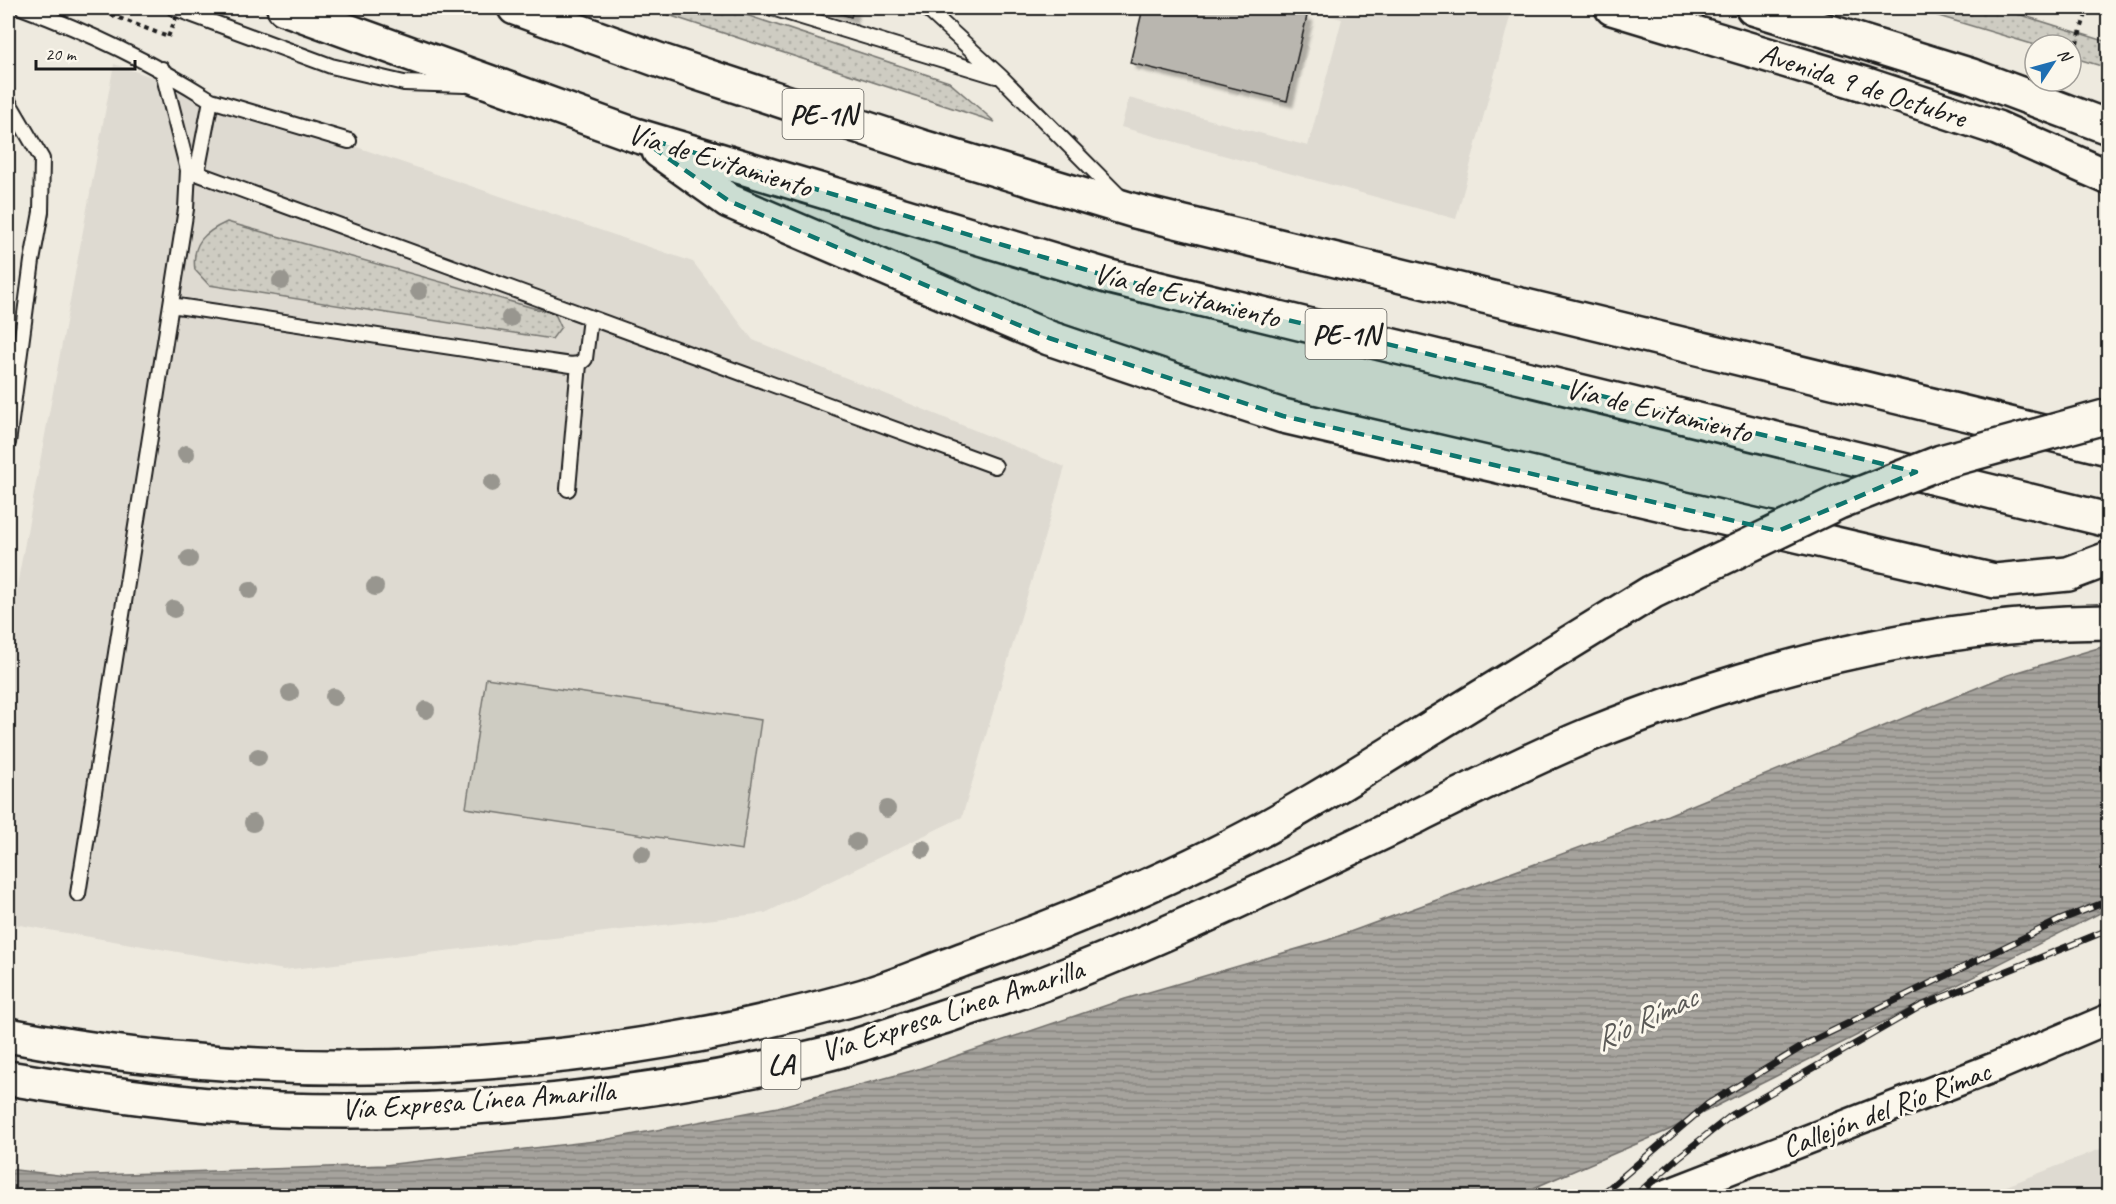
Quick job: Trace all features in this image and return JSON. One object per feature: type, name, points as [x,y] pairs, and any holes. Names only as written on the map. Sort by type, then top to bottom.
[{"type":"main road","name":"Vía de Evitamiento","points":[[284,8],[635,135],[1110,277],[2109,520]]},
{"type":"main road","name":"PE-1N","points":[[515,8],[709,77],[922,147],[1134,211],[2109,448]]},
{"type":"main road","name":"Avenida 9 de Octubre","points":[[1612,8],[1864,84],[1997,128],[2109,177]]},
{"type":"main road","name":"Avenida 9 de Octubre","points":[[1753,8],[1972,76],[2109,128]]},
{"type":"main road","points":[[635,135],[729,201],[1049,338],[1283,416],[1995,581],[2068,574],[2109,559]]},
{"type":"main road","name":"Vía Expresa Línea Amarilla","points":[[8,1035],[113,1051],[196,1060],[362,1066],[460,1062],[557,1054],[654,1041],[793,1014],[861,997],[1031,934],[1214,855],[1352,777],[1652,592],[1839,502],[1941,462],[2109,416]]},
{"type":"main road","name":"Vía Expresa Línea Amarilla","points":[[8,1078],[172,1101],[278,1110],[369,1110],[550,1100],[739,1073],[831,1053],[1052,981],[1240,900],[1580,739],[1660,707],[1807,662],[1940,634],[2006,626],[2109,622]]},
{"type":"street","name":"Callejón del Río Rímac","points":[[1662,1197],[1984,1071],[2109,1019]]},
{"type":"lane","points":[[23,8],[62,22],[162,69],[211,100],[349,141]]},
{"type":"lane","points":[[174,8],[331,66],[404,83],[501,86]]},
{"type":"lane","points":[[772,8],[1001,77]]},
{"type":"lane","points":[[926,8],[1001,77],[1134,211]]},
{"type":"lane","points":[[162,69],[193,171]]},
{"type":"lane","points":[[78,894],[186,209],[211,100]]},
{"type":"lane","points":[[8,101],[42,159],[41,212],[10,408],[8,443]]},
{"type":"lane","points":[[193,171],[995,466]]},
{"type":"lane","points":[[171,305],[579,364]]},
{"type":"lane","points":[[568,489],[579,364],[585,359],[590,318]]},
{"type":"path","points":[[93,8],[168,37],[180,8]]},
{"type":"path","points":[[2080,33],[2087,11]]},
{"type":"highlighted area","points":[[635,135],[1110,277],[1916,472],[1778,531],[1283,416],[1049,338],[729,201]]},
{"type":"shaded area","points":[[647,8],[725,8],[949,82],[995,122]]},
{"type":"shaded area","points":[[1300,8],[1475,8],[1510,17],[1456,219],[1121,127],[1129,98],[1308,146],[1342,19]]},
{"type":"shaded area","points":[[1912,8],[1999,8],[2079,33],[2023,33],[2023,41]]},
{"type":"shaded area","points":[[2083,34],[2108,42],[2108,68],[2083,61]]},
{"type":"shaded area","points":[[114,64],[693,262],[753,340],[1065,467],[962,817],[765,913],[284,970],[8,923],[8,634]]},
{"type":"shaded area","points":[[227,222],[555,314],[561,327],[552,339],[209,285],[195,270],[195,253],[206,234]]},
{"type":"shaded area","points":[[486,678],[761,720],[742,850],[466,808]]},
{"type":"shaded area","points":[[2108,1146],[2108,1196],[1981,1196]]},
{"type":"water","name":"Río Rímac","points":[[2108,645],[2108,909],[1669,1130],[1515,1196],[8,1196],[8,1169],[66,1176],[385,1165],[604,1140],[778,1107],[915,1070],[1125,999],[1328,940],[1668,815],[2008,675]]},
{"type":"building","points":[[823,8],[854,8],[851,17]]},
{"type":"building","points":[[1143,8],[1274,8],[1307,16],[1287,101],[1130,63]]},
{"type":"railway","points":[[1600,1196],[1708,1104],[1810,1042],[2060,920],[2108,901]]},
{"type":"railway","points":[[1635,1196],[1680,1156],[1732,1115],[1921,1006],[2108,930]]}]
